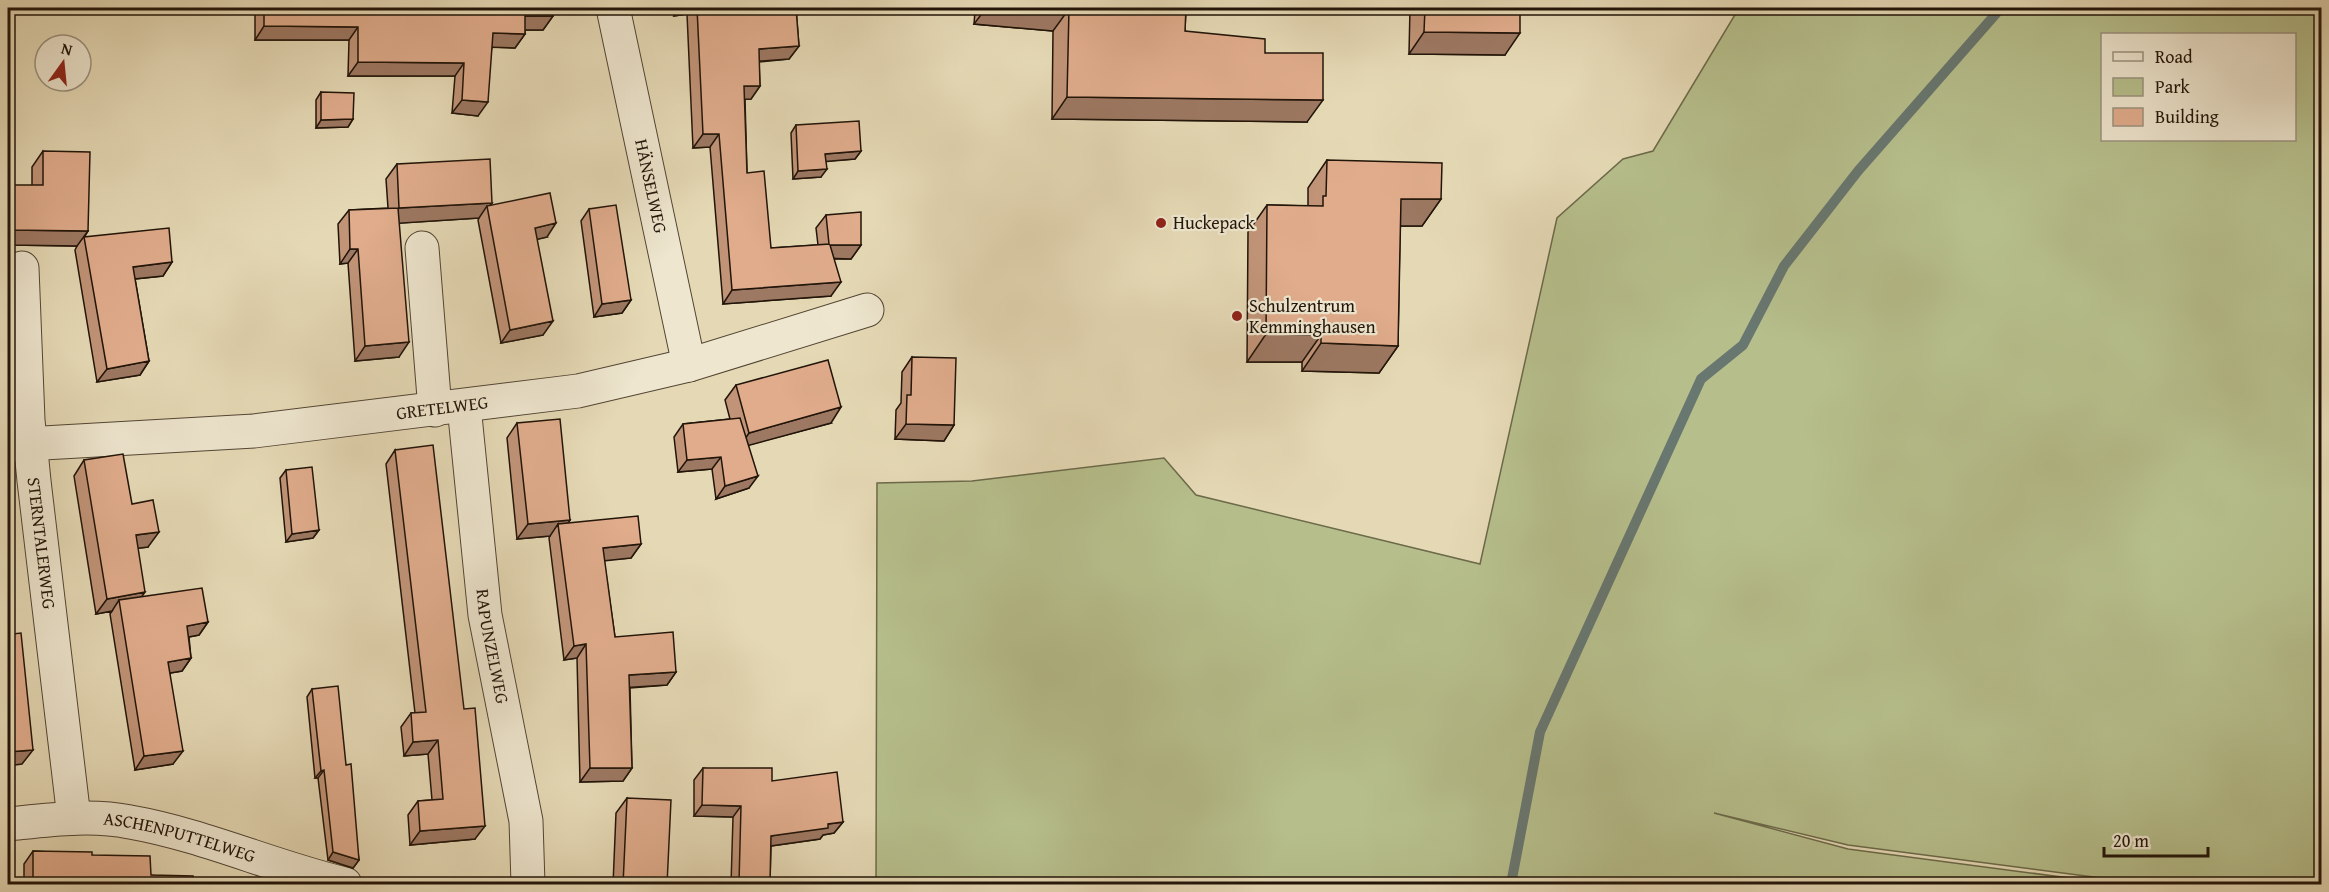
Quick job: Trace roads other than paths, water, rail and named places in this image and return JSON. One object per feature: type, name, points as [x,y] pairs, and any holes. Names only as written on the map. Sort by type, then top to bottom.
[{"type":"street","name":"HÄNSELWEG","points":[[613,8],[689,364]]},
{"type":"street","name":"RAPUNZELWEG","points":[[422,248],[485,615],[526,821],[528,885]]},
{"type":"street","name":"STERNTALERWEG","points":[[22,268],[19,444],[74,818]]},
{"type":"street","name":"GRETELWEG","points":[[19,444],[254,431],[578,391],[689,364],[867,310]]},
{"type":"street","name":"ASCHENPUTTELWEG","points":[[8,824],[74,818],[140,824],[190,837],[305,875],[345,885]]},
{"type":"waterway","points":[[1511,884],[1540,732],[1701,379],[1743,345],[1784,266],[1858,171],[2001,8]]},
{"type":"place","name":"Huckepack","points":[[1161,223]]},
{"type":"place","name":"Schulzentrum Kemminghausen","points":[[1237,316]]}]
